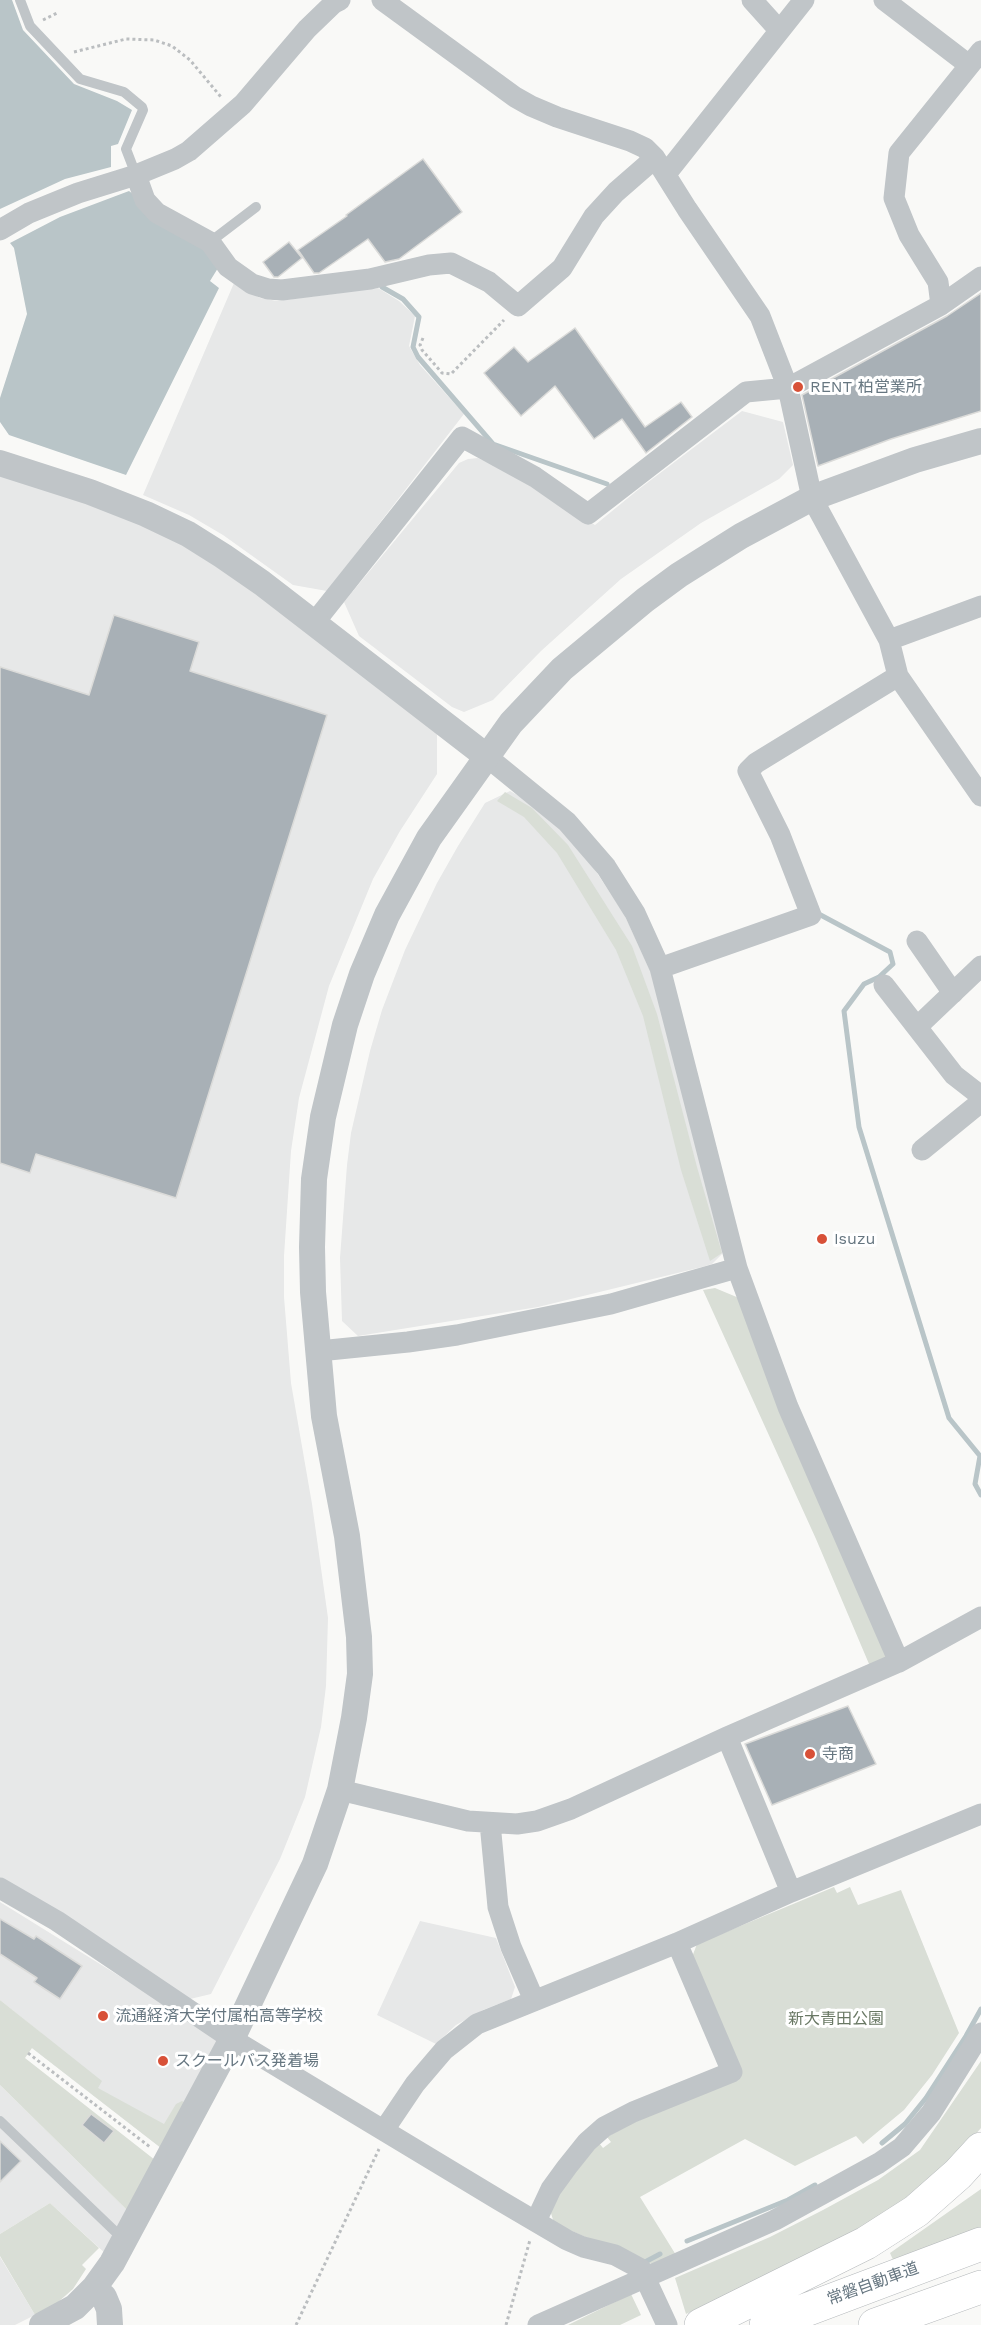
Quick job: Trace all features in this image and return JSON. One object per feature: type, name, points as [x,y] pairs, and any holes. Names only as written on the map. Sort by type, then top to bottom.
[{"type":"highway","points":[[701,2325],[866,2243],[916,2211],[975,2160]]},
{"type":"highway","name":"常磐自動車道","points":[[766,2325],[981,2244]]},
{"type":"highway","points":[[875,2325],[981,2287]]},
{"type":"street","points":[[382,0],[531,106],[630,141],[645,148],[661,166],[687,209],[760,316],[788,388],[812,498],[889,640],[898,676],[981,796]]},
{"type":"street","points":[[752,0],[778,30]]},
{"type":"street","points":[[136,175],[145,200],[158,213],[210,242],[228,267],[252,284],[282,290],[370,279],[429,265],[451,263],[489,282],[518,306],[562,268],[594,216],[616,192],[661,166],[804,0]]},
{"type":"street","points":[[884,0],[975,58],[899,153],[894,198],[909,235],[938,282],[940,305]]},
{"type":"street","points":[[0,230],[29,213],[78,193],[136,175],[182,155],[233,113],[283,59],[307,29],[335,1]]},
{"type":"street","points":[[314,623],[462,437],[535,477],[588,513],[746,392],[788,388],[940,305],[981,277]]},
{"type":"street","points":[[42,2325],[75,2307],[94,2288],[112,2263],[232,2039],[315,1864],[340,1790],[360,1674],[359,1637],[347,1536],[324,1416],[312,1247],[314,1179],[323,1117],[345,1025],[362,974],[387,915],[413,864],[450,805],[511,723],[562,669],[645,600],[679,574],[741,536],[812,498],[905,464],[981,441]]},
{"type":"street","points":[[0,463],[90,492],[188,534],[223,555],[486,756],[567,822],[606,867],[635,913],[660,968],[737,1268],[788,1407],[899,1662]]},
{"type":"street","points":[[889,640],[981,606]]},
{"type":"street","points":[[660,968],[811,915],[780,835],[748,771],[756,763],[898,676]]},
{"type":"street","points":[[917,941],[953,993]]},
{"type":"street","points":[[917,1028],[981,966]]},
{"type":"street","points":[[885,985],[954,1075],[981,1096]]},
{"type":"street","points":[[922,1150],[981,1102]]},
{"type":"street","points":[[319,1351],[457,1335],[611,1304],[737,1268]]},
{"type":"street","points":[[340,1790],[440,1815],[490,1823],[517,1824],[537,1821],[899,1662],[981,1617]]},
{"type":"street","points":[[727,1737],[791,1892]]},
{"type":"street","points":[[384,2130],[415,2084],[444,2050],[477,2024],[677,1943],[791,1892],[981,1814]]},
{"type":"street","points":[[490,1823],[498,1907],[511,1947],[534,2000]]},
{"type":"street","points":[[0,1888],[57,1921],[232,2039],[567,2240],[627,2261],[641,2269],[667,2325]]},
{"type":"street","points":[[536,2221],[551,2189],[587,2142],[604,2127],[633,2112],[732,2072],[677,1943]]},
{"type":"street","points":[[538,2325],[775,2220],[839,2187],[887,2157],[902,2146],[931,2113],[981,2032]]},
{"type":"street","points":[[94,2288],[104,2297],[109,2309],[110,2325]]},
{"type":"lane","points":[[20,0],[30,26],[80,79],[124,92],[142,107],[143,110],[126,149],[136,175]]},
{"type":"lane","points":[[210,242],[256,207]]},
{"type":"lane","points":[[0,2121],[124,2240]]},
{"type":"path","points":[[44,27],[41,21],[59,12]]},
{"type":"path","points":[[67,47],[75,54],[126,39],[154,40],[172,46],[190,60],[233,113]]},
{"type":"path","points":[[423,338],[420,345],[422,350],[442,373],[451,374],[518,306]]},
{"type":"path","points":[[28,2053],[166,2160]]},
{"type":"path","points":[[296,2325],[382,2142],[384,2130]]},
{"type":"path","points":[[506,2325],[536,2221]]},
{"type":"shaded area","points":[[0,0],[12,0],[23,30],[74,84],[117,101],[132,110],[118,144],[111,146],[111,167],[65,179],[0,209]]},
{"type":"shaded area","points":[[129,191],[203,248],[218,268],[210,281],[219,288],[126,475],[9,435],[0,422],[0,398],[27,314],[14,248],[10,243],[60,217]]},
{"type":"shaded area","points":[[234,283],[260,298],[277,301],[378,288],[399,301],[415,316],[409,346],[420,365],[464,414],[327,591],[293,585],[223,535],[189,515],[143,495]]},
{"type":"shaded area","points":[[742,411],[783,422],[793,465],[779,479],[701,523],[621,579],[541,651],[493,700],[464,712],[452,707],[359,636],[344,602],[459,463],[478,458],[514,475],[595,525]]},
{"type":"shaded area","points":[[0,474],[86,502],[170,537],[232,573],[437,729],[437,774],[400,831],[373,879],[329,986],[299,1098],[291,1151],[284,1256],[284,1297],[291,1383],[312,1504],[328,1618],[326,1686],[321,1727],[305,1797],[280,1859],[211,1994],[190,1999],[0,1879]]},
{"type":"shaded area","points":[[510,791],[530,802],[574,842],[624,914],[654,979],[724,1246],[722,1254],[712,1264],[702,1267],[538,1307],[358,1336],[342,1321],[340,1258],[351,1133],[370,1051],[382,1010],[405,950],[437,883],[485,803]]},
{"type":"shaded area","name":"流通経済大学付属柏高等学校","points":[[0,1902],[221,2039],[161,2148],[32,2048],[41,2033],[0,2000]]},
{"type":"shaded area","points":[[420,1921],[496,1938],[515,1987],[511,1999],[483,2010],[456,2025],[436,2044],[377,2015]]},
{"type":"shaded area","points":[[0,2085],[128,2211],[106,2254],[50,2203],[0,2234]]},
{"type":"shaded area","points":[[0,2257],[35,2315],[15,2325],[0,2325]]},
{"type":"green space","points":[[505,792],[532,808],[568,845],[632,946],[657,1014],[722,1253],[710,1261],[681,1170],[643,1016],[616,950],[557,853],[524,817],[497,801]]},
{"type":"green space","points":[[715,1288],[739,1298],[886,1657],[872,1671],[816,1539],[703,1290]]},
{"type":"green space","name":"新大青田公園","points":[[834,1887],[837,1893],[850,1887],[858,1905],[901,1890],[959,2033],[932,2075],[904,2110],[863,2144],[856,2136],[795,2166],[745,2139],[640,2197],[676,2255],[652,2264],[639,2261],[554,2223],[550,2210],[569,2177],[599,2143],[603,2148],[611,2142],[607,2137],[626,2126],[741,2076],[692,1957],[697,1944]]},
{"type":"green space","points":[[0,2000],[102,2081],[98,2088],[164,2124],[176,2104],[182,2101],[185,2103],[161,2148],[32,2048],[25,2058],[155,2160],[128,2211],[0,2085]]},
{"type":"green space","points":[[981,2061],[981,2128],[917,2201],[686,2314],[675,2278],[770,2237],[878,2180],[920,2150]]},
{"type":"green space","points":[[981,2189],[981,2232],[894,2262],[890,2253]]},
{"type":"green space","points":[[50,2203],[99,2248],[82,2265],[86,2269],[73,2289],[57,2303],[35,2315],[0,2256],[0,2234]]},
{"type":"green space","points":[[631,2294],[641,2315],[620,2325],[568,2325]]},
{"type":"building","points":[[423,159],[462,212],[399,259],[385,262],[368,239],[319,273],[314,273],[298,250]]},
{"type":"building","points":[[289,242],[302,258],[278,277],[274,277],[263,262]]},
{"type":"building","points":[[981,293],[981,411],[891,439],[818,466],[802,395],[947,316]]},
{"type":"building","points":[[575,328],[645,427],[681,402],[692,417],[646,453],[622,419],[594,439],[555,386],[521,416],[484,373],[514,347],[528,362]]},
{"type":"building","points":[[114,615],[199,642],[190,671],[327,715],[176,1198],[36,1154],[30,1173],[0,1163],[0,667],[89,695]]},
{"type":"building","name":"寺商","points":[[848,1706],[876,1764],[772,1805],[745,1744]]},
{"type":"building","points":[[0,1919],[34,1939],[36,1936],[82,1966],[60,1999],[34,1982],[37,1978],[0,1954]]},
{"type":"building","points":[[91,2114],[114,2131],[104,2143],[82,2125]]},
{"type":"building","points":[[0,2141],[21,2161],[0,2182]]},
{"type":"waterway","points":[[382,287],[403,299],[419,317],[413,347],[418,357],[493,444],[607,484]]},
{"type":"waterway","points":[[815,912],[890,952],[893,964],[879,977],[864,984],[844,1011],[859,1127],[949,1418],[980,1456],[975,1484],[981,1495]]},
{"type":"waterway","points":[[882,2143],[905,2124],[926,2098],[981,2009]]},
{"type":"waterway","points":[[687,2241],[788,2200],[815,2185]]},
{"type":"waterway","points":[[645,2262],[660,2254]]},
{"type":"place","name":"RENT 柏営業所","points":[[798,387]]},
{"type":"place","name":"Isuzu","points":[[822,1239]]},
{"type":"place","name":"寺商","points":[[810,1754]]},
{"type":"place","name":"流通経済大学付属柏高等学校","points":[[103,2016]]},
{"type":"place","name":"スクールバス発着場","points":[[163,2061]]}]
